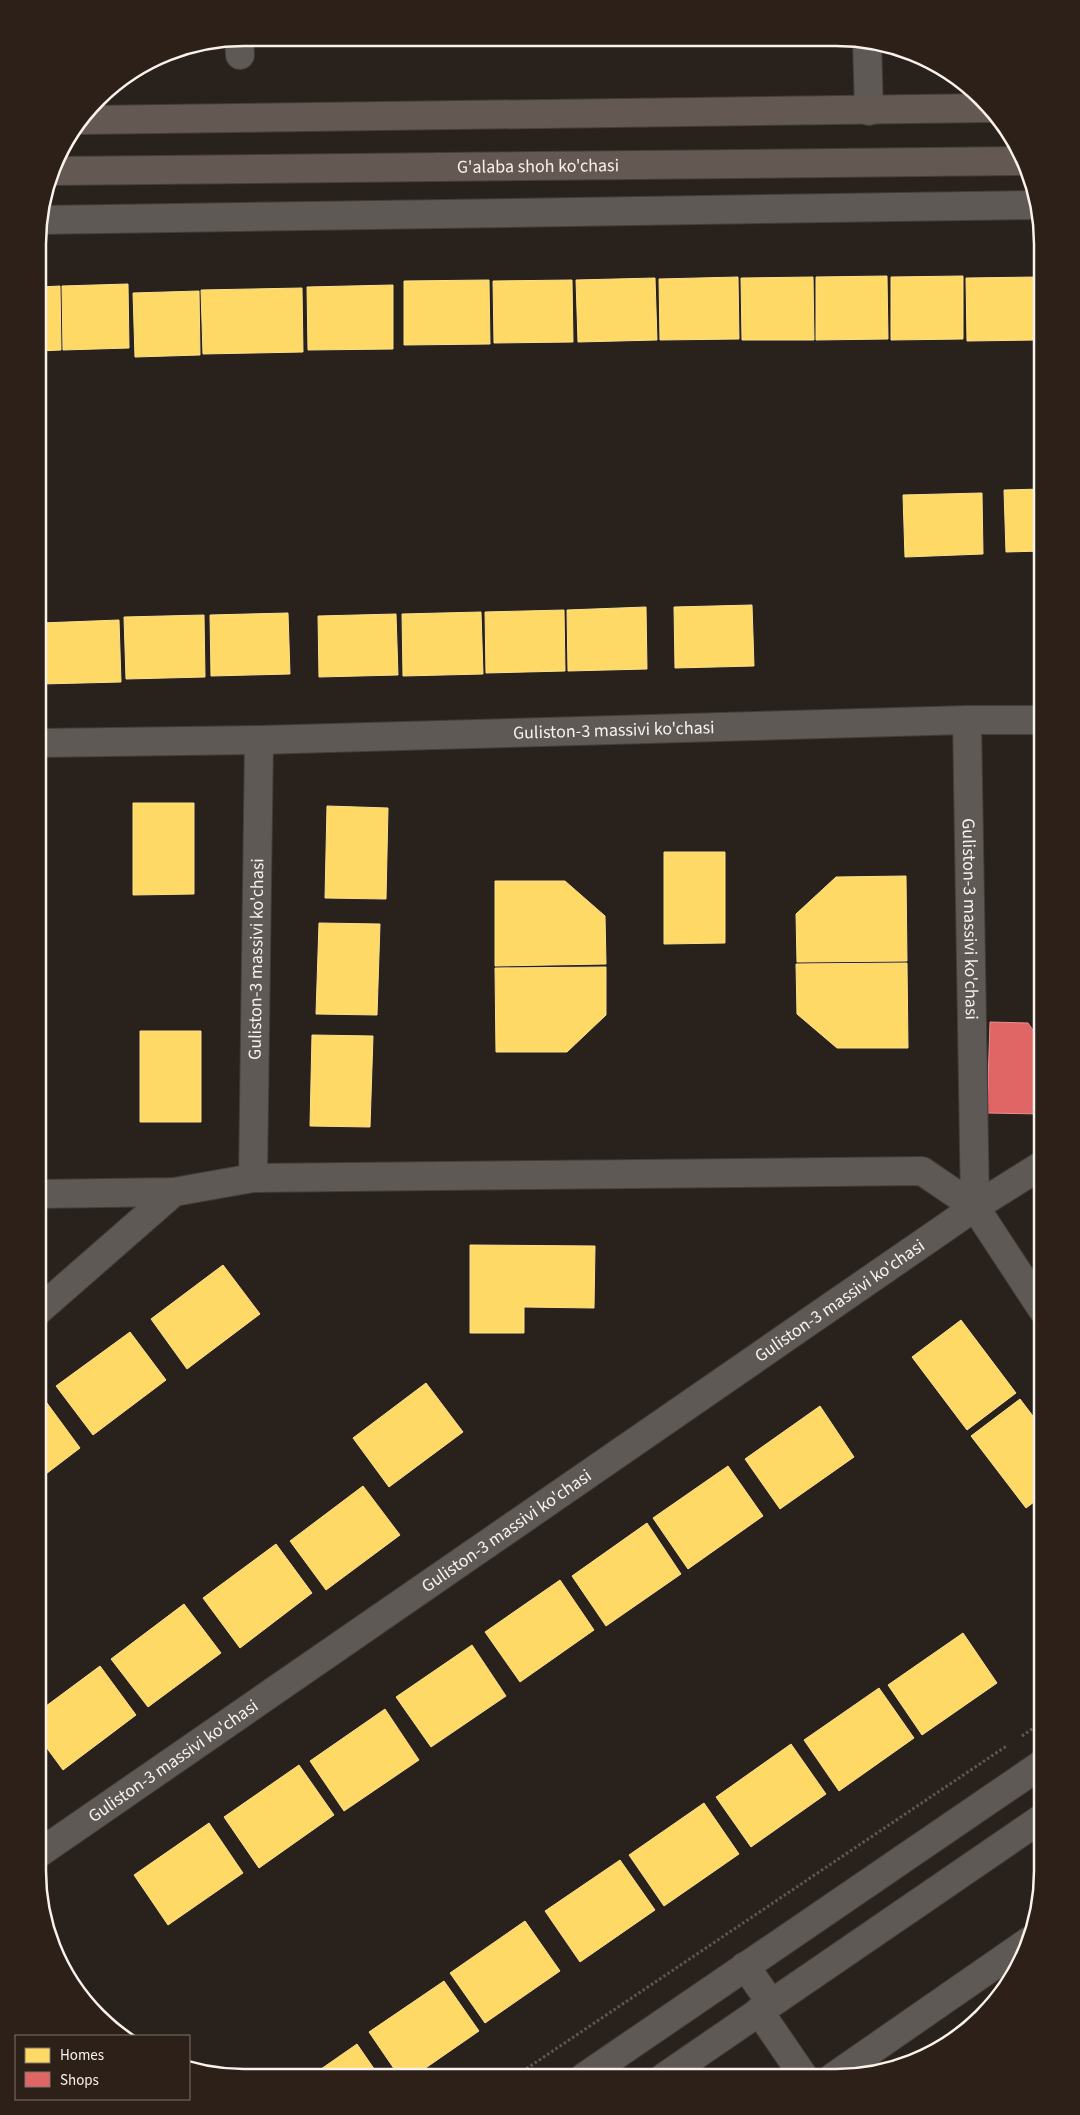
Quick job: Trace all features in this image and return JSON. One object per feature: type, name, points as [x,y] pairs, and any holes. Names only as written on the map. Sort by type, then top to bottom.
[{"type":"main road","points":[[90,120],[980,108]]},
{"type":"main road","name":"G'alaba shoh ko'chasi","points":[[60,170],[1016,161]]},
{"type":"street","points":[[867,49],[869,111]]},
{"type":"street","points":[[48,220],[1030,205]]},
{"type":"street","name":"Guliston-3 massivi ko'chasi","points":[[46,743],[259,740],[967,720],[1034,720]]},
{"type":"street","name":"Guliston-3 massivi ko'chasi","points":[[967,720],[975,1207]]},
{"type":"street","name":"Guliston-3 massivi ko'chasi","points":[[253,1178],[259,740]]},
{"type":"street","name":"Guliston-3 massivi ko'chasi","points":[[46,1848],[975,1207],[1034,1170]]},
{"type":"street","points":[[46,1194],[174,1192],[253,1178],[922,1171],[975,1207],[1034,1297]]},
{"type":"street","points":[[46,1303],[174,1192]]},
{"type":"street","points":[[596,2069],[1034,1769]]},
{"type":"street","points":[[676,2069],[1034,1823]]},
{"type":"street","points":[[847,2068],[1018,1949]]},
{"type":"street","points":[[745,1966],[765,2008],[799,2069]]},
{"type":"path","points":[[1017,1739],[1034,1727]]},
{"type":"path","points":[[524,2069],[1009,1744]]},
{"type":"building: Homes","points":[[887,276],[888,339],[816,340],[816,277]]},
{"type":"building: Homes","points":[[963,276],[963,339],[891,340],[891,277]]},
{"type":"building: Homes","points":[[738,277],[739,339],[660,340],[659,279]]},
{"type":"building: Homes","points":[[813,277],[814,340],[742,340],[741,278]]},
{"type":"building: Homes","points":[[1034,277],[1034,340],[967,341],[966,278]]},
{"type":"building: Homes","points":[[655,278],[657,340],[578,342],[576,280]]},
{"type":"building: Homes","points":[[489,280],[490,344],[404,345],[404,281]]},
{"type":"building: Homes","points":[[572,280],[573,342],[494,343],[493,281]]},
{"type":"building: Homes","points":[[128,284],[129,348],[63,350],[62,286]]},
{"type":"building: Homes","points":[[393,285],[393,349],[308,350],[307,287]]},
{"type":"building: Homes","points":[[60,286],[61,350],[46,351],[46,287]]},
{"type":"building: Homes","points":[[302,288],[303,352],[203,354],[201,290]]},
{"type":"building: Homes","points":[[199,291],[200,355],[135,357],[133,293]]},
{"type":"building: Homes","points":[[1034,489],[1034,551],[1006,552],[1004,490]]},
{"type":"building: Homes","points":[[982,493],[983,554],[905,557],[903,495]]},
{"type":"building: Homes","points":[[752,605],[754,666],[675,668],[674,607]]},
{"type":"building: Homes","points":[[646,607],[647,669],[568,671],[567,610]]},
{"type":"building: Homes","points":[[564,610],[565,671],[486,673],[485,612]]},
{"type":"building: Homes","points":[[481,612],[483,674],[403,676],[402,614]]},
{"type":"building: Homes","points":[[288,613],[290,674],[211,676],[210,615]]},
{"type":"building: Homes","points":[[396,614],[398,675],[319,677],[318,616]]},
{"type":"building: Homes","points":[[204,615],[205,677],[126,679],[124,617]]},
{"type":"building: Homes","points":[[119,620],[121,682],[46,684],[46,623]]},
{"type":"building: Homes","points":[[133,803],[194,803],[194,894],[133,895]]},
{"type":"building: Homes","points":[[327,806],[388,808],[386,899],[325,898]]},
{"type":"building: Homes","points":[[664,852],[725,852],[725,943],[664,944]]},
{"type":"building: Homes","points":[[906,876],[907,961],[797,962],[796,914],[836,877]]},
{"type":"building: Homes","points":[[495,881],[565,881],[605,916],[606,964],[495,966]]},
{"type":"building: Homes","points":[[319,923],[380,924],[377,1015],[316,1014]]},
{"type":"building: Homes","points":[[907,963],[908,1048],[837,1048],[797,1014],[796,964]]},
{"type":"building: Homes","points":[[606,967],[606,1015],[567,1052],[496,1052],[495,968]]},
{"type":"building: Homes","points":[[140,1031],[201,1031],[201,1122],[140,1122]]},
{"type":"building: Homes","points":[[312,1035],[373,1036],[370,1127],[310,1126]]},
{"type":"building: Homes","points":[[470,1245],[595,1246],[594,1308],[524,1307],[524,1333],[470,1333]]},
{"type":"building: Homes","points":[[223,1265],[260,1314],[187,1369],[151,1319]]},
{"type":"building: Homes","points":[[961,1320],[1016,1393],[967,1430],[912,1357]]},
{"type":"building: Homes","points":[[130,1332],[166,1380],[93,1435],[56,1386]]},
{"type":"building: Homes","points":[[426,1383],[463,1432],[389,1487],[353,1438]]},
{"type":"building: Homes","points":[[1020,1399],[1034,1417],[1034,1502],[1026,1508],[971,1436]]},
{"type":"building: Homes","points":[[46,1402],[80,1448],[46,1474]]},
{"type":"building: Homes","points":[[820,1406],[854,1457],[780,1509],[745,1459]]},
{"type":"building: Homes","points":[[728,1466],[763,1516],[688,1569],[653,1518]]},
{"type":"building: Homes","points":[[363,1486],[400,1535],[326,1590],[290,1541]]},
{"type":"building: Homes","points":[[647,1523],[681,1574],[606,1626],[572,1576]]},
{"type":"building: Homes","points":[[276,1544],[312,1593],[240,1648],[203,1598]]},
{"type":"building: Homes","points":[[560,1580],[594,1630],[520,1682],[485,1632]]},
{"type":"building: Homes","points":[[184,1604],[221,1653],[148,1707],[111,1659]]},
{"type":"building: Homes","points":[[963,1633],[997,1683],[922,1735],[888,1685]]},
{"type":"building: Homes","points":[[472,1645],[506,1696],[431,1747],[396,1697]]},
{"type":"building: Homes","points":[[100,1666],[136,1715],[63,1770],[46,1747],[46,1706]]},
{"type":"building: Homes","points":[[879,1688],[914,1738],[839,1791],[804,1740]]},
{"type":"building: Homes","points":[[385,1709],[419,1760],[344,1811],[310,1761]]},
{"type":"building: Homes","points":[[791,1744],[826,1794],[751,1847],[716,1797]]},
{"type":"building: Homes","points":[[299,1765],[334,1815],[259,1868],[224,1817]]},
{"type":"building: Homes","points":[[704,1803],[739,1854],[664,1906],[629,1855]]},
{"type":"building: Homes","points":[[209,1823],[243,1873],[168,1925],[134,1875]]},
{"type":"building: Homes","points":[[620,1860],[655,1910],[580,1962],[545,1911]]},
{"type":"building: Homes","points":[[525,1921],[560,1971],[485,2023],[450,1973]]},
{"type":"building: Homes","points":[[444,1981],[479,2031],[424,2069],[394,2069],[369,2032]]},
{"type":"building: Homes","points":[[357,2044],[374,2069],[321,2069]]},
{"type":"building: Shops","points":[[990,1022],[1028,1023],[1034,1032],[1034,1114],[987,1113]]}]
